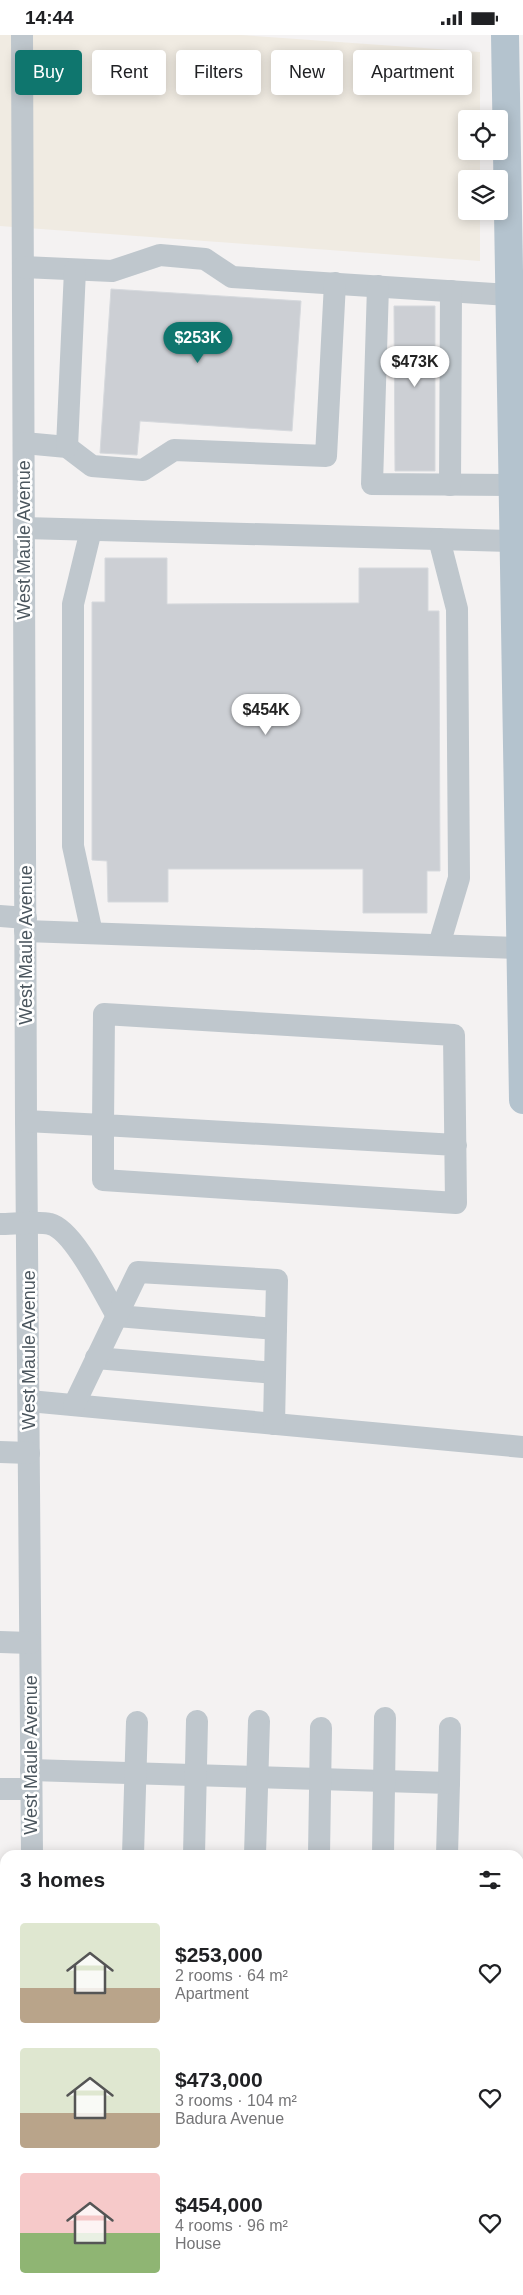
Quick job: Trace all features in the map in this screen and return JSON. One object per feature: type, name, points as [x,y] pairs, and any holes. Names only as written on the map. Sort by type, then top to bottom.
[{"type":"main road","points":[[505,35],[523,1101]]},
{"type":"street","name":"West Maule Avenue","points":[[22,35],[26,1121],[32,1850]]},
{"type":"street","points":[[23,267],[112,271],[160,255],[205,259],[232,277],[509,295]]},
{"type":"street","points":[[67,447],[75,270]]},
{"type":"street","points":[[24,443],[67,447],[92,466],[143,470],[174,450],[326,456],[335,283]]},
{"type":"street","points":[[378,286],[372,484],[512,485]]},
{"type":"street","points":[[450,485],[451,291]]},
{"type":"street","points":[[24,528],[513,541]]},
{"type":"street","points":[[92,530],[73,604],[73,846],[92,933]]},
{"type":"street","points":[[440,539],[457,609],[459,878],[440,945]]},
{"type":"street","points":[[0,916],[26,924],[92,933],[520,948]]},
{"type":"street","points":[[104,1014],[454,1035],[456,1203],[103,1180],[103,1125],[104,1014]]},
{"type":"street","points":[[26,1121],[456,1145]]},
{"type":"street","points":[[0,1224],[50,1223],[64,1233],[82,1255],[117,1316]]},
{"type":"street","points":[[74,1405],[138,1272],[277,1280],[274,1423]]},
{"type":"street","points":[[117,1316],[276,1329]]},
{"type":"street","points":[[96,1358],[275,1373]]},
{"type":"street","points":[[29,1401],[523,1447]]},
{"type":"street","points":[[0,1451],[29,1453]]},
{"type":"street","points":[[0,1642],[30,1643]]},
{"type":"street","points":[[383,1850],[386,1718]]},
{"type":"street","points":[[194,1850],[197,1721]]},
{"type":"street","points":[[255,1850],[258,1721]]},
{"type":"street","points":[[133,1850],[138,1722]]},
{"type":"street","points":[[319,1850],[321,1728]]},
{"type":"street","points":[[447,1850],[450,1728]]},
{"type":"street","points":[[0,1789],[31,1779],[136,1773],[449,1783]]},
{"type":"sand","points":[[0,35],[241,35],[452,50],[353,50],[353,95],[472,95],[472,51],[480,52],[480,110],[458,110],[458,160],[480,160],[480,170],[458,170],[458,220],[480,220],[480,261],[0,226]]},
{"type":"building","points":[[111,289],[301,301],[292,431],[140,421],[137,455],[100,453]]},
{"type":"building","points":[[394,306],[435,306],[435,471],[395,471]]},
{"type":"building","points":[[105,558],[167,558],[167,604],[359,603],[359,568],[428,568],[428,611],[439,611],[440,871],[427,871],[427,913],[363,913],[363,869],[168,869],[168,902],[108,902],[107,861],[92,860],[92,602],[105,602]]}]
